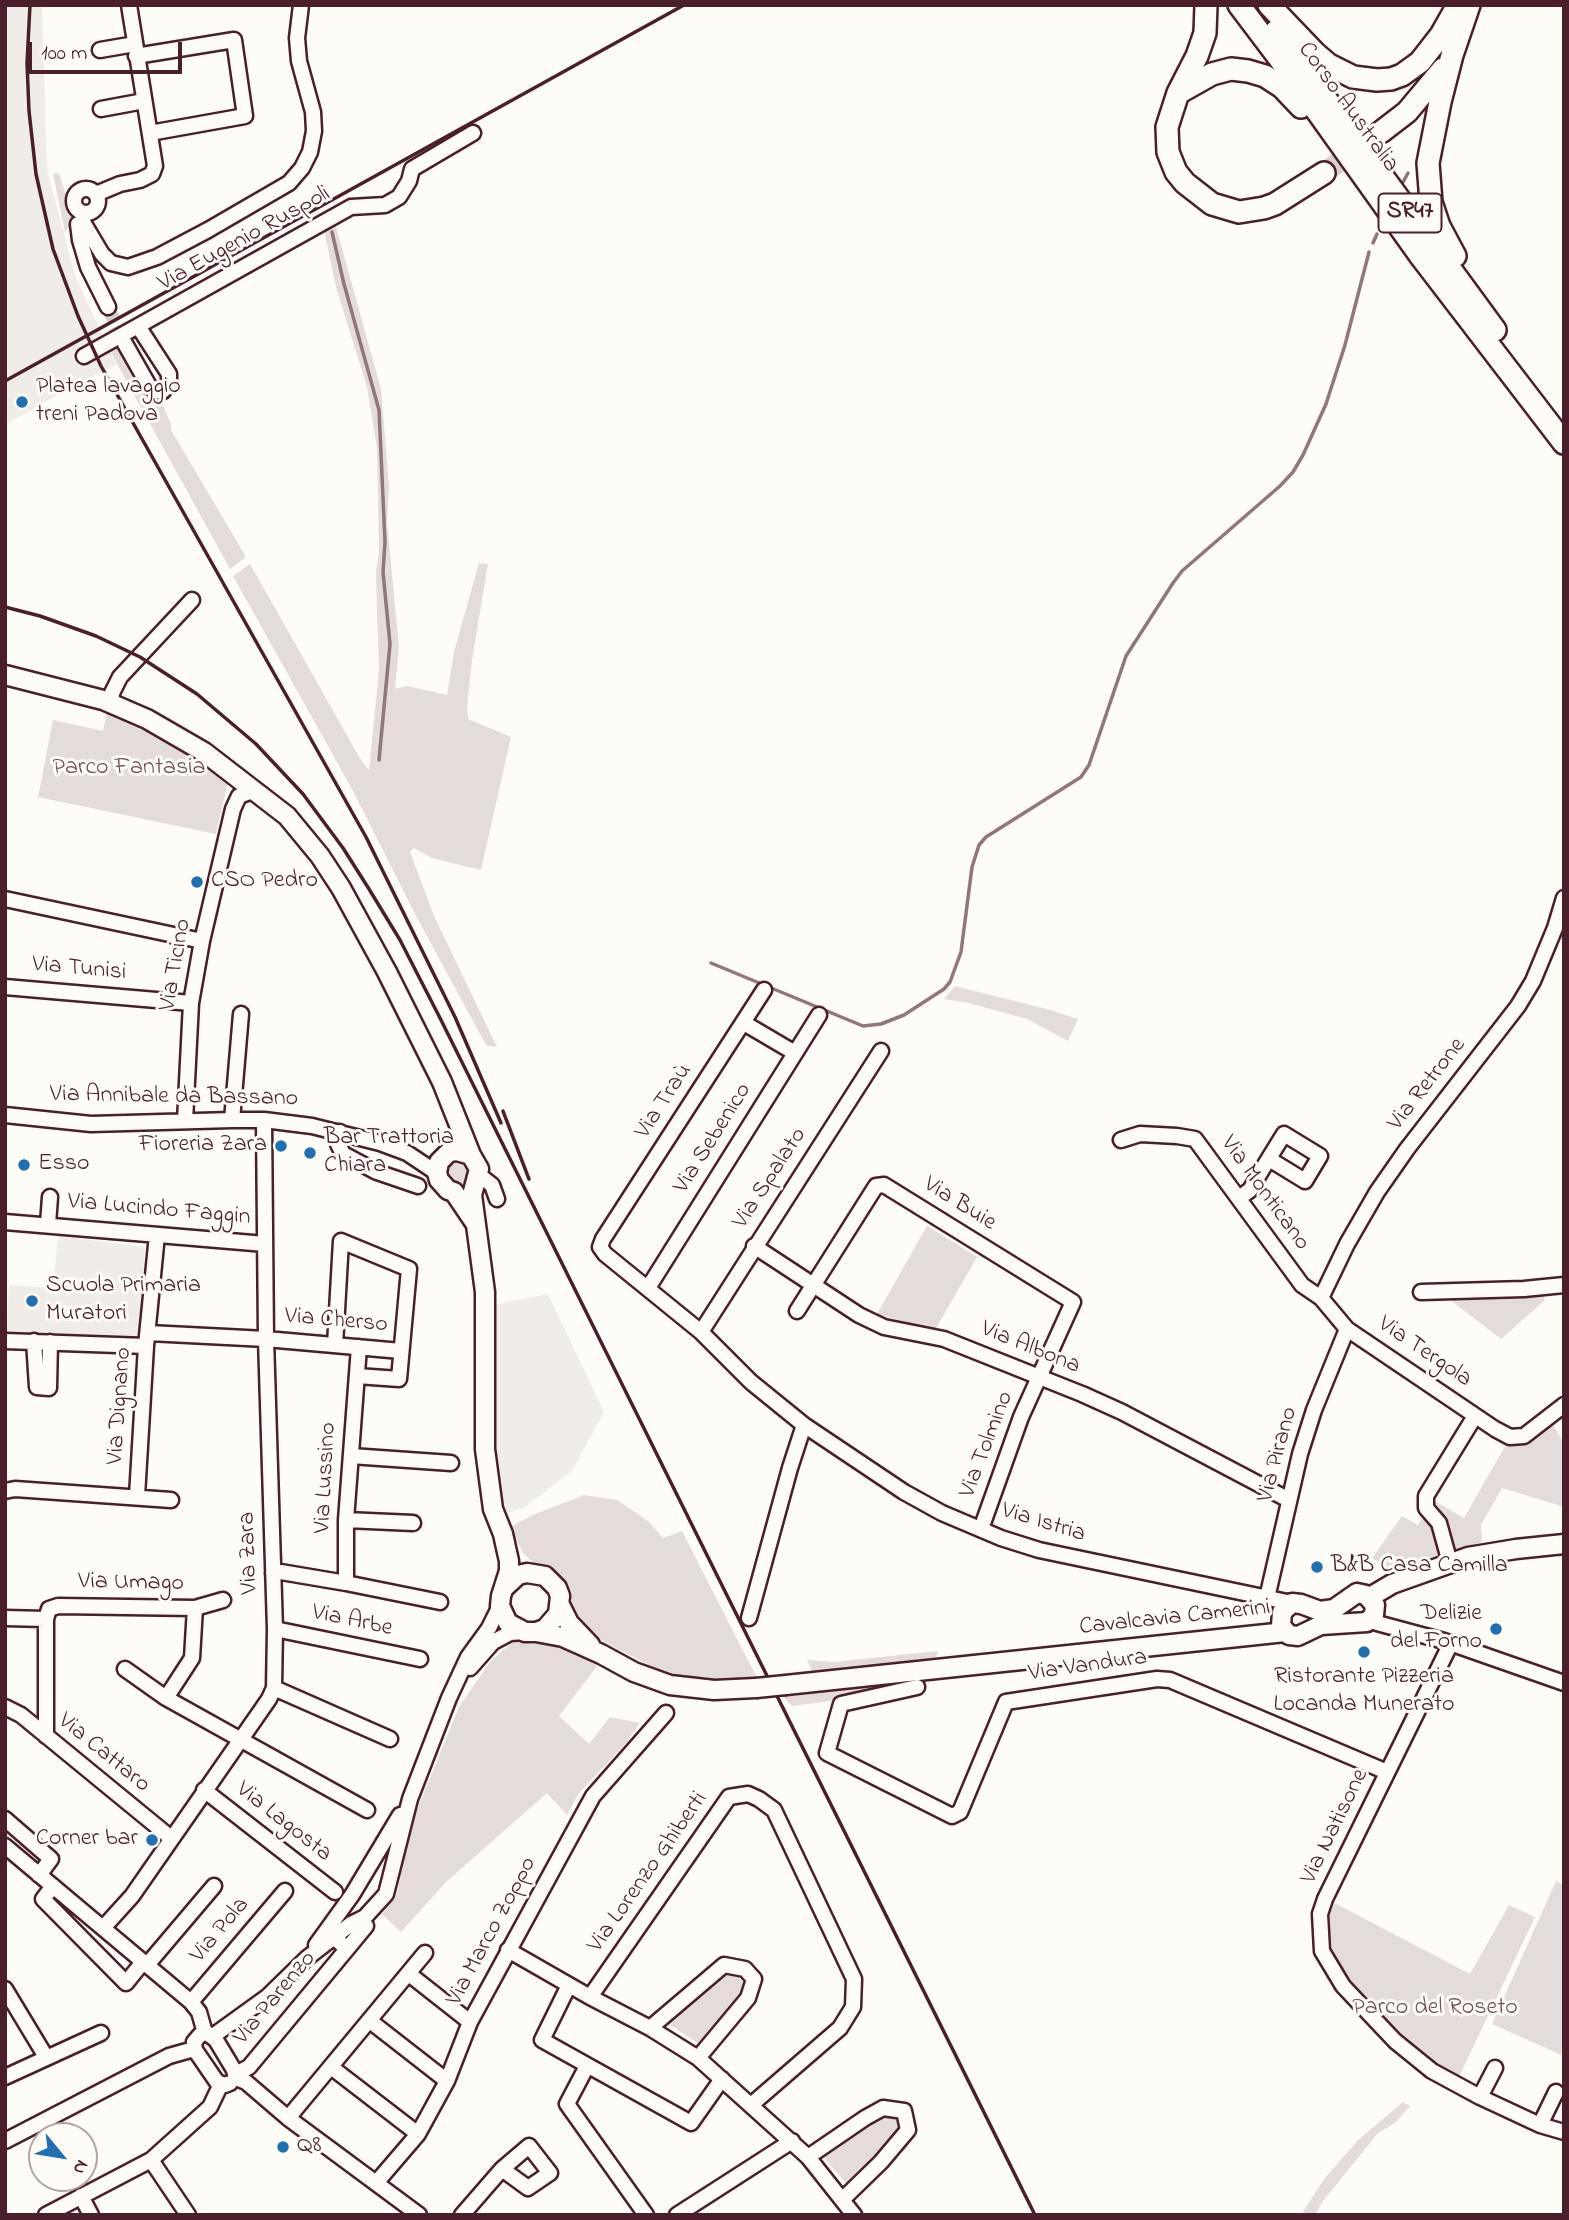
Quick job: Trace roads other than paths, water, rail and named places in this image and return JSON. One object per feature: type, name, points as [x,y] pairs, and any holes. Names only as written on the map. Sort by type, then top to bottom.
[{"type":"highway","points":[[1206,5],[1205,33],[1197,57],[1178,93],[1167,127],[1172,164],[1185,183],[1212,204],[1239,212],[1264,208],[1285,199],[1324,173]]},
{"type":"highway","name":"Corso Australia","points":[[1239,5],[1419,254],[1564,443]]},
{"type":"highway","name":"Corso Australia","points":[[1256,5],[1310,74],[1564,421]]},
{"type":"highway","points":[[1269,5],[1329,65],[1353,77],[1377,80],[1391,79],[1411,70],[1430,51],[1458,5]]},
{"type":"highway","points":[[1469,5],[1452,55],[1430,145],[1429,190],[1439,226],[1493,326]]},
{"type":"highway","points":[[1381,132],[1422,97],[1452,55]]},
{"type":"highway","points":[[1178,93],[1212,74],[1231,69],[1265,76],[1282,87],[1419,254]]},
{"type":"main road","points":[[5,675],[111,703],[183,738],[287,816],[320,856],[341,888],[442,1082],[471,1155],[478,1164],[475,1223],[485,1292],[486,1460],[493,1509],[503,1534],[509,1561],[500,1606],[508,1623],[530,1632],[563,1637],[601,1654]]},
{"type":"main road","points":[[455,1116],[454,1140],[443,1161],[443,1186],[454,1192],[475,1223]]},
{"type":"main road","name":"Via Annibale da Bassano","points":[[443,1161],[457,1150],[471,1155]]},
{"type":"main road","points":[[454,1192],[461,1192],[476,1181]]},
{"type":"main road","points":[[503,1534],[522,1559],[537,1573],[552,1581],[560,1596],[558,1614],[553,1623],[530,1632]]},
{"type":"main road","points":[[1370,1597],[1375,1610],[1371,1619],[1363,1624],[1332,1623],[1310,1629],[1298,1636],[1285,1632],[1281,1626],[1282,1612],[1301,1606],[1320,1611],[1334,1609],[1357,1593],[1370,1597],[1392,1584],[1450,1563],[1509,1550],[1564,1544]]},
{"type":"main road","points":[[504,1588],[518,1575],[537,1573]]},
{"type":"main road","points":[[1346,1601],[1345,1614],[1352,1623]]},
{"type":"main road","points":[[560,1605],[569,1623],[601,1654]]},
{"type":"main road","points":[[1301,1606],[1313,1619],[1310,1629]]},
{"type":"main road","name":"Cavalcavia Camerini","points":[[601,1654],[634,1672],[670,1685],[714,1689],[757,1688],[1285,1632]]},
{"type":"street","points":[[82,220],[97,207],[96,194],[120,184],[140,180],[152,174],[155,166],[129,5]]},
{"type":"street","points":[[82,220],[102,254],[111,263],[128,267],[157,257],[289,183],[302,168],[310,152],[314,131],[313,112],[299,61],[297,38],[302,5]]},
{"type":"street","points":[[100,50],[136,50],[234,40],[245,116],[150,133]]},
{"type":"street","points":[[101,108],[144,101]]},
{"type":"street","name":"Via Eugenio Ruspoli","points":[[84,356],[351,207],[385,205],[399,197],[409,181],[412,169],[473,133]]},
{"type":"street","points":[[82,220],[88,267],[108,307]]},
{"type":"street","points":[[124,342],[149,386],[157,391],[166,388],[169,374],[138,326]]},
{"type":"street","points":[[111,703],[112,693],[120,677],[192,600]]},
{"type":"street","name":"Via Ticino","points":[[185,1121],[191,1003],[202,941],[233,809],[240,796],[255,790]]},
{"type":"street","name":"Via Retrone","points":[[1321,1298],[1347,1244],[1377,1192],[1518,1006],[1542,960],[1564,898]]},
{"type":"street","points":[[5,899],[202,941]]},
{"type":"street","name":"Via Tunisi","points":[[5,987],[191,1003]]},
{"type":"street","name":"Via Traù","points":[[603,1239],[764,990]]},
{"type":"street","points":[[232,1120],[241,1014]]},
{"type":"street","name":"Via Sebenico","points":[[648,1288],[819,1015]]},
{"type":"street","points":[[744,1023],[795,1053]]},
{"type":"street","name":"Via Spalato","points":[[701,1332],[881,1051]]},
{"type":"street","name":"Via Annibale da Bassano","points":[[5,1115],[91,1124],[264,1120],[340,1132],[443,1161]]},
{"type":"street","name":"Via Zara","points":[[264,1120],[274,1688]]},
{"type":"street","points":[[340,1132],[338,1144],[343,1154],[377,1172],[418,1186]]},
{"type":"street","name":"Via Monticano","points":[[1121,1140],[1140,1134],[1195,1139],[1302,1285],[1321,1298],[1347,1329]]},
{"type":"street","points":[[1239,1198],[1250,1190],[1269,1159]]},
{"type":"street","points":[[476,1181],[492,1185],[497,1199]]},
{"type":"street","name":"Via Buie","points":[[797,1311],[876,1186],[884,1185],[1073,1303],[1040,1377]]},
{"type":"street","name":"Via Lucindo Faggin","points":[[48,1224],[50,1197]]},
{"type":"street","name":"Via Lucindo Faggin","points":[[5,1222],[265,1244]]},
{"type":"street","name":"Via Dignano","points":[[137,1496],[157,1235]]},
{"type":"street","name":"Via Istria","points":[[603,1239],[600,1247],[604,1254],[701,1332],[751,1382],[804,1425],[904,1492],[942,1513],[1022,1545],[1075,1559],[1301,1606]]},
{"type":"street","points":[[335,1345],[341,1241],[409,1269],[399,1379],[357,1376]]},
{"type":"street","name":"Via Albona","points":[[754,1246],[859,1315],[884,1326],[944,1339],[1122,1412],[1289,1500]]},
{"type":"street","name":"Via Tergola","points":[[1421,1292],[1564,1285]]},
{"type":"street","name":"Via Tergola","points":[[1347,1329],[1510,1437],[1524,1436],[1564,1405]]},
{"type":"street","name":"Via Pirano","points":[[1267,1598],[1300,1454],[1314,1410],[1347,1329]]},
{"type":"street","name":"Via Cherso","points":[[5,1341],[266,1339],[401,1351]]},
{"type":"street","points":[[34,1341],[37,1387],[49,1388],[50,1342]]},
{"type":"street","name":"Via Lussino","points":[[346,1583],[346,1520],[359,1347]]},
{"type":"street","name":"Via Tolmino","points":[[981,1529],[1021,1417],[1040,1377]]},
{"type":"street","name":"Via Tergola","points":[[1450,1563],[1439,1523],[1426,1508],[1426,1496],[1475,1416]]},
{"type":"street","points":[[749,1618],[804,1425]]},
{"type":"street","points":[[351,1456],[452,1464]]},
{"type":"street","name":"Via Dignano","points":[[5,1492],[15,1489],[171,1500]]},
{"type":"street","points":[[346,1520],[413,1523]]},
{"type":"street","points":[[272,1573],[281,1572],[346,1583],[440,1602]]},
{"type":"street","name":"Via Umago","points":[[46,1619],[49,1609],[58,1606],[195,1608],[223,1600]]},
{"type":"street","points":[[46,2215],[151,2160],[210,2108],[221,2084],[194,2049],[196,2039],[209,2035],[267,1997],[307,1958],[351,1924],[365,1917],[386,1894],[410,1799],[449,1698],[468,1657],[489,1628],[500,1606]]},
{"type":"street","points":[[166,1698],[192,1658],[195,1608]]},
{"type":"street","points":[[5,1618],[46,1619],[46,1737]]},
{"type":"street","points":[[1371,1619],[1377,1623],[1451,1643],[1564,1683]]},
{"type":"street","name":"Via Arbe","points":[[275,1629],[419,1659]]},
{"type":"street","points":[[449,1698],[473,1664],[493,1642],[510,1633],[530,1632]]},
{"type":"street","name":"Via Natisone","points":[[1451,1643],[1325,1899],[1320,1914],[1322,1951],[1343,1986],[1395,2041],[1432,2071],[1540,2125],[1564,2132]]},
{"type":"street","points":[[125,1669],[166,1698],[366,1810]]},
{"type":"street","name":"Via Vandura","points":[[918,1687],[841,1704],[827,1753],[952,1816],[960,1812],[1006,1702],[1157,1679],[1170,1680],[1387,1772]]},
{"type":"street","points":[[103,1928],[132,1896],[274,1688],[390,1738]]},
{"type":"street","points":[[21,1716],[37,1713],[46,1704]]},
{"type":"street","name":"Via Cattaro","points":[[5,1707],[21,1716],[171,1839]]},
{"type":"street","name":"Via Marco Zoppo","points":[[376,2183],[418,2134],[447,2081],[470,2022],[593,1796],[666,1713]]},
{"type":"street","name":"Via Lagosta","points":[[204,1790],[335,1892]]},
{"type":"street","name":"Via Lorenzo Ghiberti","points":[[590,1997],[729,1797],[748,1794],[759,1799],[774,1810],[854,1979],[853,2007],[840,2028],[751,2105]]},
{"type":"street","points":[[307,1958],[352,1895],[410,1799]]},
{"type":"street","points":[[5,1819],[51,1859],[39,1874]]},
{"type":"street","points":[[8,1853],[39,1874],[191,2002],[236,2076],[419,2215]]},
{"type":"street","points":[[53,1886],[43,1899],[125,1983],[214,1886]]},
{"type":"street","name":"Via Pola","points":[[191,2002],[285,1891]]},
{"type":"street","name":"Via Parenzo","points":[[221,2084],[229,2084],[249,2067],[366,1926]]},
{"type":"street","name":"Via Parenzo","points":[[334,1937],[347,1949]]},
{"type":"street","points":[[508,1950],[650,2028],[698,2058],[792,2141],[855,2215]]},
{"type":"street","points":[[288,2118],[425,1953]]},
{"type":"street","points":[[650,2028],[724,1965],[745,1969],[754,1979],[748,1998],[698,2058]]},
{"type":"street","points":[[409,1975],[470,2022]]},
{"type":"street","points":[[569,1985],[542,2040],[691,2123],[722,2079]]},
{"type":"street","points":[[5,1989],[46,2056]]},
{"type":"street","points":[[370,2021],[447,2081]]},
{"type":"street","points":[[5,2077],[101,2033]]},
{"type":"street","points":[[5,2141],[169,2056],[194,2049]]},
{"type":"street","points":[[587,2066],[567,2104],[646,2215]]},
{"type":"street","points":[[331,2067],[418,2134]]},
{"type":"street","points":[[1480,2097],[1495,2068]]},
{"type":"street","points":[[1540,2125],[1556,2092]]},
{"type":"street","points":[[808,2157],[883,2108],[904,2110],[908,2130],[881,2162],[843,2199]]},
{"type":"street","points":[[677,2215],[792,2141]]},
{"type":"street","points":[[151,2160],[188,2215]]},
{"type":"street","points":[[462,2215],[502,2169]]},
{"type":"street","points":[[81,2196],[92,2215]]},
{"type":"waterway","points":[[1402,184],[1408,173]]},
{"type":"waterway","points":[[332,232],[379,410],[385,542],[383,572],[390,644],[379,760]]},
{"type":"waterway","points":[[1373,243],[1377,234]]},
{"type":"waterway","points":[[711,963],[863,1026],[881,1024],[904,1015],[944,989],[950,982],[961,952],[972,867],[979,845],[986,837],[1081,777],[1089,765],[1126,656],[1173,583],[1182,571],[1280,486],[1303,455],[1326,404],[1345,345],[1369,252]]},
{"type":"tunnel","points":[[1324,173],[1381,132]]},
{"type":"tunnel","points":[[108,307],[124,342]]},
{"type":"railway","points":[[30,5],[27,63],[36,174],[53,249],[78,316],[101,366],[366,837],[455,1017],[501,1123]]},
{"type":"railway","points":[[5,381],[684,5]]},
{"type":"railway","points":[[5,607],[96,636],[140,657],[197,694],[256,744],[303,794],[343,848],[400,940],[440,1018],[1035,2215]]},
{"type":"railway","points":[[503,1111],[529,1179]]},
{"type":"place","name":"Platea lavaggio treni Padova","points":[[22,402]]},
{"type":"place","name":"CSO Pedro","points":[[197,882]]},
{"type":"place","name":"Fioreria Zara","points":[[281,1146]]},
{"type":"place","name":"Bar Trattoria Chiara","points":[[310,1153]]},
{"type":"place","name":"Esso","points":[[24,1165]]},
{"type":"place","name":"Scuola Primaria Muratori","points":[[32,1301]]},
{"type":"place","name":"B&B Casa Camilla","points":[[1317,1567]]},
{"type":"place","name":"Delizie del Forno","points":[[1496,1629]]},
{"type":"place","name":"Ristorante Pizzeria Locanda Munerato","points":[[1364,1652]]},
{"type":"place","name":"Corner bar","points":[[152,1840]]},
{"type":"place","name":"Q8","points":[[283,2147]]},
{"type":"park label","name":"Parco Fantasia","points":[[129,769]]},
{"type":"park label","name":"Parco del Roseto","points":[[1435,2009]]}]
